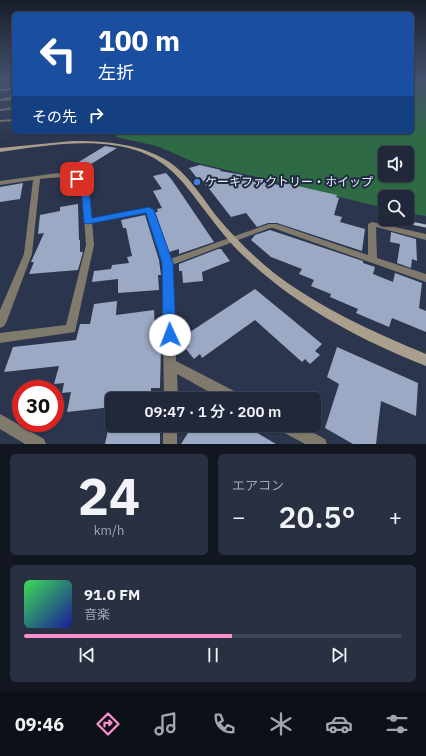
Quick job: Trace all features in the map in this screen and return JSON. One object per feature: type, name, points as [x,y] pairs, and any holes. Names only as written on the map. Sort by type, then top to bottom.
[{"type":"street","points":[[0,110],[12,108]]},
{"type":"street","points":[[0,121],[12,120]]},
{"type":"street","points":[[0,150],[85,142],[126,146],[149,153],[164,161],[183,177],[232,240],[260,267],[311,303],[347,324],[426,360]]},
{"type":"street","points":[[0,183],[58,176],[77,179],[85,187],[90,245],[71,329],[0,338]]},
{"type":"street","points":[[0,323],[28,254],[37,178]]},
{"type":"street","points":[[88,222],[149,210],[167,263],[171,392]]},
{"type":"street","points":[[372,259],[372,224],[426,237]]},
{"type":"street","points":[[167,263],[269,226],[274,226],[426,278]]},
{"type":"street","points":[[171,364],[223,392]]},
{"type":"street","points":[[0,421],[39,444]]},
{"type":"street","points":[[170,432],[170,444]]},
{"type":"street","points":[[297,432],[320,444]]},
{"type":"green space","points":[[414,101],[426,101],[426,216],[414,214],[414,190],[378,190],[378,206],[194,162],[157,146],[116,137],[118,134],[414,134]]},
{"type":"building","points":[[105,146],[117,148],[78,172],[67,169]]},
{"type":"building","points":[[200,165],[221,170],[220,171],[243,175],[241,177],[279,185],[280,182],[337,195],[336,197],[339,198],[334,215],[342,217],[340,222],[365,229],[362,251],[277,223],[268,223],[257,227],[246,213],[231,217],[200,177],[197,178],[189,168]]},
{"type":"building","points":[[166,173],[214,242],[179,254],[179,249],[169,252],[155,212],[158,212],[157,209],[162,208],[153,191],[162,189],[153,176]]},
{"type":"building","points":[[23,183],[20,199],[0,202],[0,187]]},
{"type":"building","points":[[78,204],[80,252],[83,252],[78,270],[29,274],[34,262],[31,262],[44,233],[38,234],[40,215],[60,211],[60,207]]},
{"type":"building","points":[[145,215],[159,260],[161,275],[158,275],[159,290],[118,293],[118,279],[92,282],[94,271],[111,269],[112,265],[129,263],[127,257],[132,256],[126,228],[123,228],[121,220]]},
{"type":"building","points":[[270,230],[363,261],[363,263],[375,267],[373,274],[393,282],[395,273],[422,283],[419,308],[426,311],[426,332],[392,318],[389,327],[356,313],[358,309],[330,297],[331,294],[311,286],[314,280],[299,274],[302,269],[271,257],[251,240],[255,235]]},
{"type":"building","points":[[391,232],[416,239],[417,261],[412,259],[411,268],[397,263],[400,244],[390,242]]},
{"type":"building","points":[[221,249],[230,261],[202,272],[203,281],[183,283],[182,271],[179,271],[179,264]]},
{"type":"building","points":[[255,289],[322,344],[315,351],[320,355],[310,364],[305,359],[302,362],[255,320],[202,358],[200,354],[194,359],[186,349],[189,346],[187,343],[189,342],[184,336]]},
{"type":"building","points":[[117,301],[116,315],[154,310],[156,346],[161,346],[160,388],[151,388],[151,392],[105,392],[105,408],[67,412],[71,392],[64,393],[64,380],[55,380],[59,366],[4,372],[13,347],[76,340],[80,324],[90,324],[94,304]]},
{"type":"building","points":[[337,347],[418,383],[416,416],[381,401],[376,444],[353,444],[325,428],[339,384],[327,377]]},
{"type":"building","points":[[108,432],[160,432],[160,444],[105,444]]},
{"type":"building","points":[[189,432],[256,432],[276,444],[181,444]]},
{"type":"railway","points":[[414,224],[426,226]]},
{"type":"place","name":"ケーキファクトリー・ホイップ","points":[[197,182]]},
{"type":"route","points":[[77,179],[85,187],[88,222],[149,210],[167,263],[170,335]]}]
